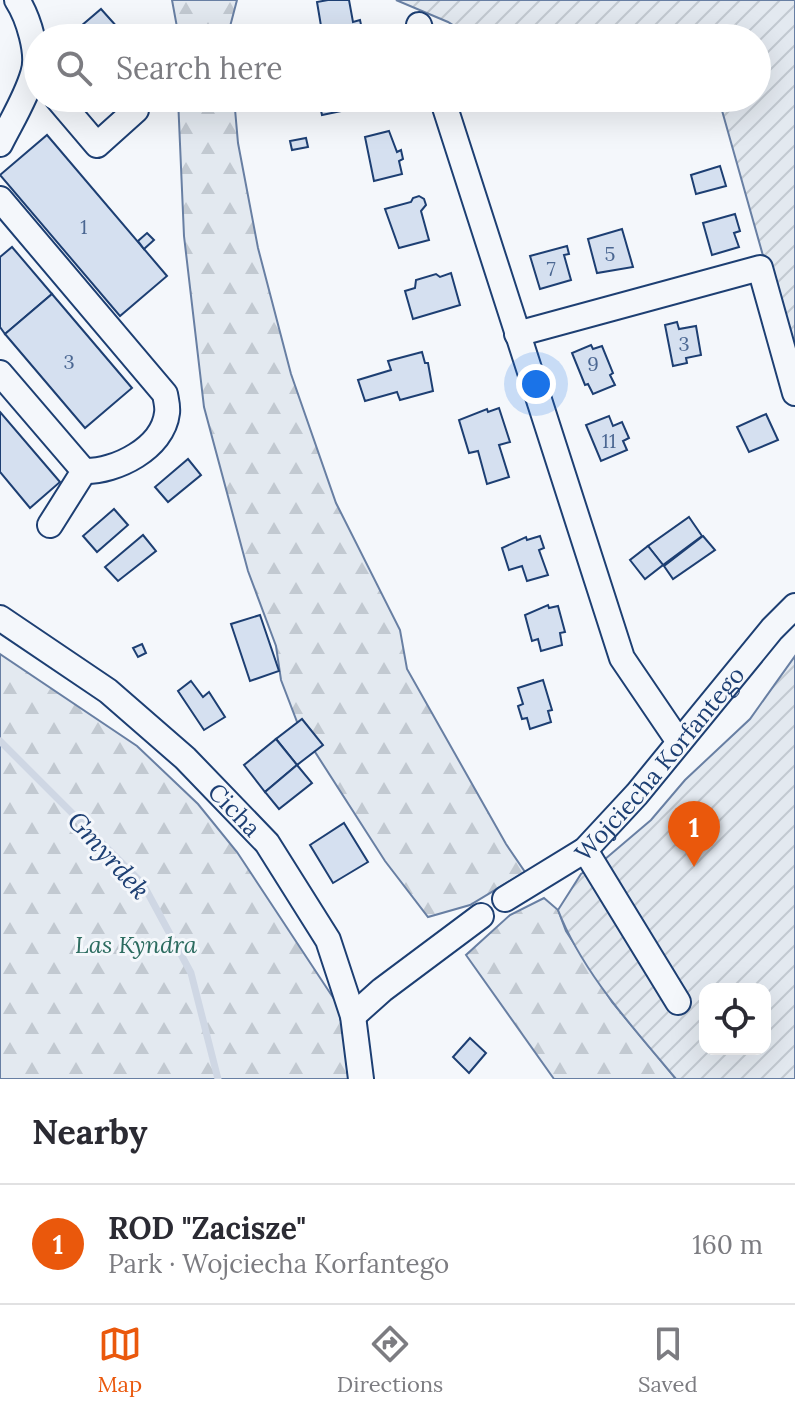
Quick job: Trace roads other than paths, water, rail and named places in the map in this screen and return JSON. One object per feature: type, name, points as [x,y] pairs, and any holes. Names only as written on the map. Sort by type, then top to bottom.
[{"type":"street","points":[[17,0],[26,24]]},
{"type":"street","points":[[0,144],[24,97]]},
{"type":"street","points":[[69,112],[97,145],[134,112]]},
{"type":"street","points":[[446,112],[622,658],[679,742]]},
{"type":"street","points":[[0,199],[165,394],[168,412],[161,432],[151,444],[125,461],[97,471],[84,471],[0,373]]},
{"type":"street","points":[[517,334],[760,268],[795,393]]},
{"type":"street","points":[[50,525],[84,471]]},
{"type":"street","name":"Wojciecha Korfantego","points":[[505,899],[585,850],[637,794],[772,629],[795,606]]},
{"type":"street","name":"Cicha","points":[[0,618],[108,691],[185,758],[267,843],[328,940],[353,1016],[361,1079]]},
{"type":"street","points":[[585,850],[678,1002]]},
{"type":"street","points":[[353,1016],[382,990],[481,916]]},
{"type":"waterway","name":"Gmyrdek","points":[[0,741],[143,884],[191,973],[218,1079]]},
{"type":"place","name":"ROD \"Zacisze\"","points":[[694,867]]},
{"type":"park label","name":"Las Kyndra","points":[[136,944]]}]
